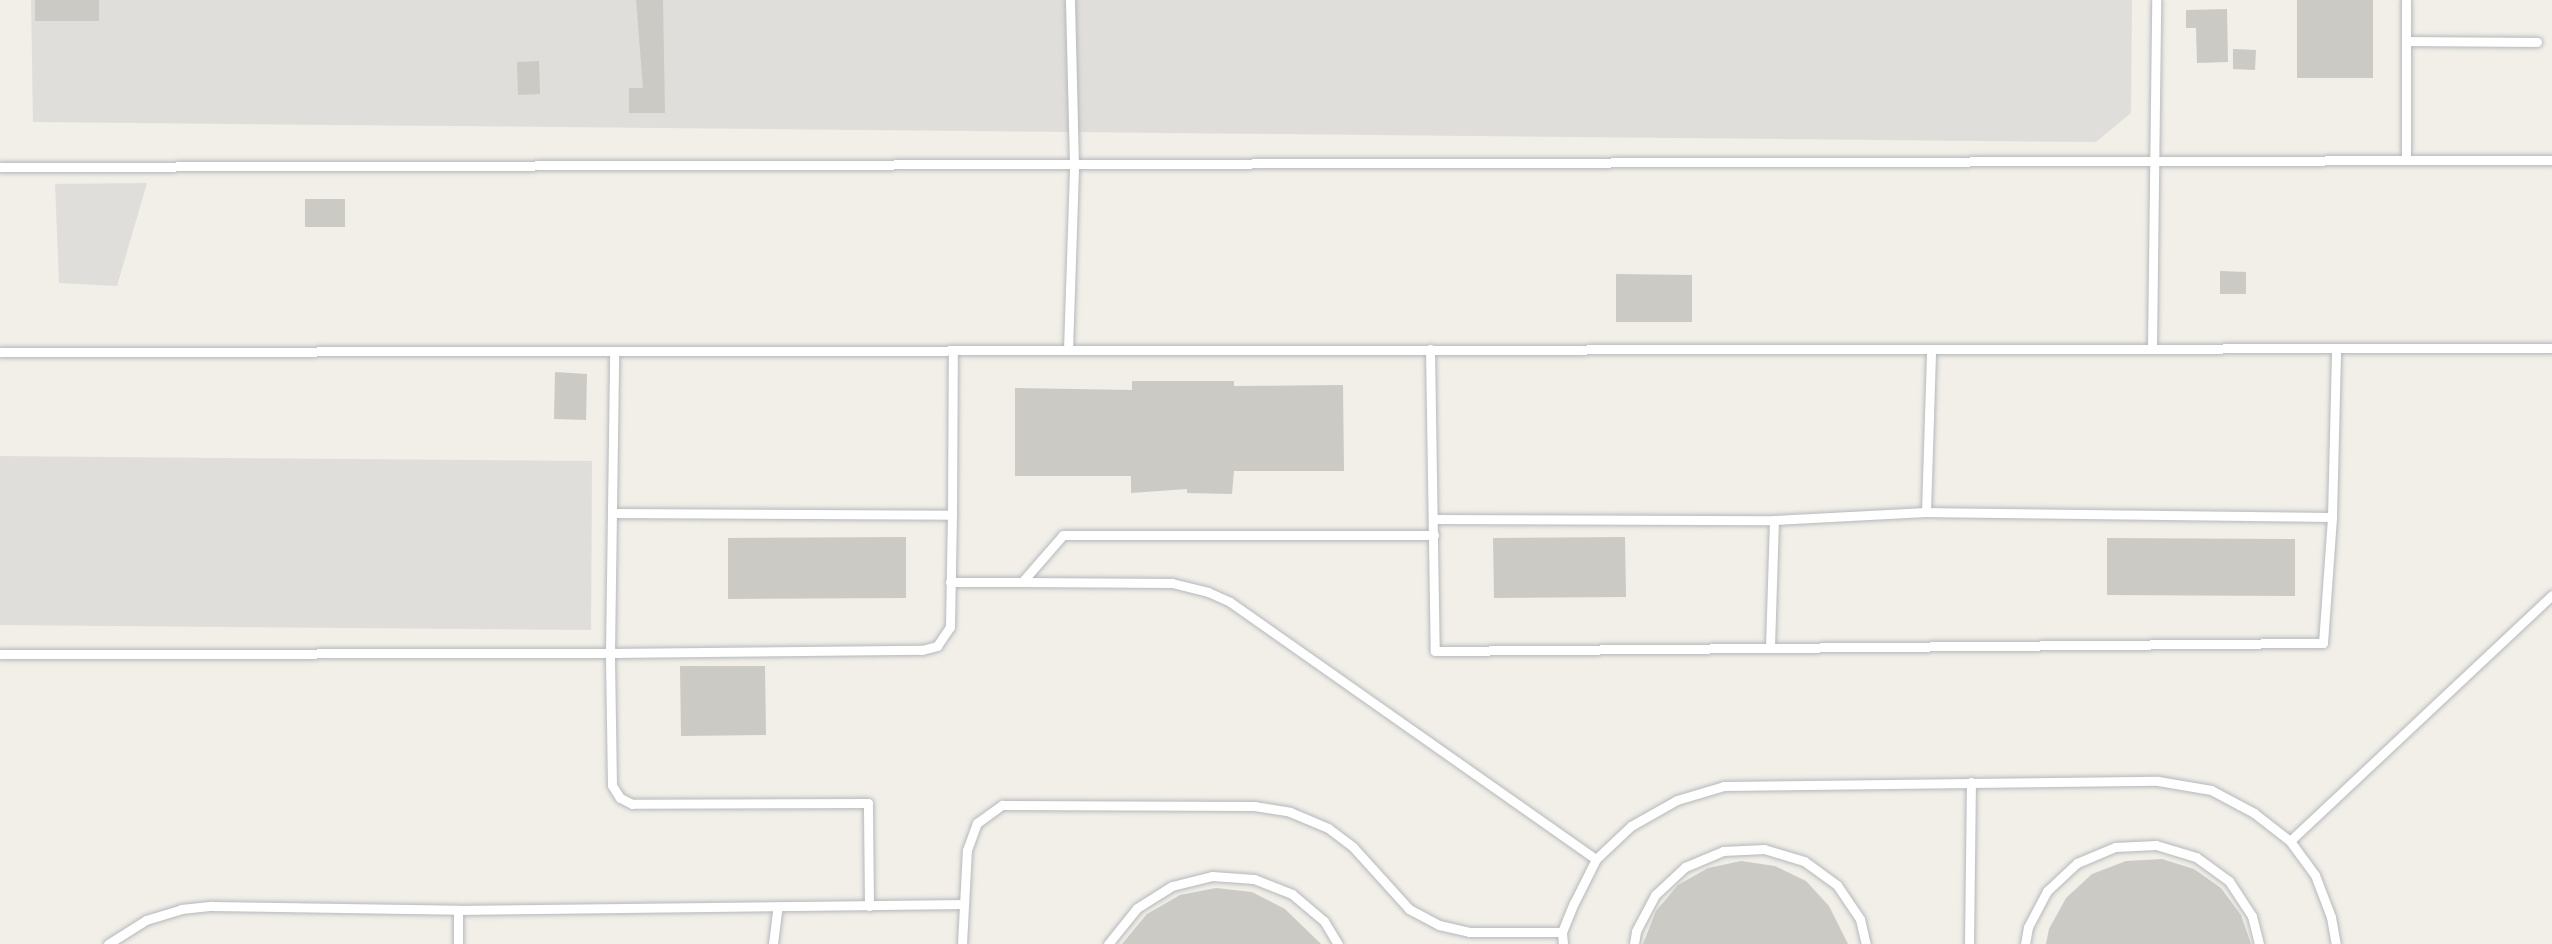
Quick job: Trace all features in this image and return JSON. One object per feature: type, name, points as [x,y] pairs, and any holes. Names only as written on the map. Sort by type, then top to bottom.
[{"type":"lane","points":[[1068,350],[1074,165],[1070,0]]},
{"type":"lane","points":[[2152,348],[2156,159],[2156,0]]},
{"type":"lane","points":[[2406,0],[2406,160]]},
{"type":"lane","points":[[2406,41],[2537,42]]},
{"type":"lane","points":[[0,167],[1074,165],[2156,159],[2552,160]]},
{"type":"lane","points":[[1430,349],[1435,651],[2323,643],[2332,517],[2337,348]]},
{"type":"lane","points":[[0,352],[2552,348]]},
{"type":"lane","points":[[1926,512],[1931,349]]},
{"type":"lane","points":[[0,654],[609,653],[922,650],[937,646],[945,638],[950,627],[953,350]]},
{"type":"lane","points":[[614,351],[614,513],[609,653],[612,785],[620,798],[632,804],[868,803],[869,906]]},
{"type":"lane","points":[[1434,519],[1774,520],[1926,512],[2332,517]]},
{"type":"lane","points":[[614,513],[952,515]]},
{"type":"lane","points":[[1770,647],[1774,520]]},
{"type":"lane","points":[[1022,582],[1063,535],[1434,535]]},
{"type":"lane","points":[[950,582],[1172,583],[1208,592],[1230,602],[1596,859]]},
{"type":"lane","points":[[2290,841],[2552,595]]},
{"type":"lane","points":[[1563,944],[1562,932],[1596,859],[1631,826],[1677,800],[1724,786],[2158,781],[2211,790],[2254,813],[2290,841],[2314,876],[2331,917],[2336,944]]},
{"type":"lane","points":[[1969,944],[1971,782]]},
{"type":"lane","points":[[962,944],[961,904],[967,850],[976,823],[1002,805],[1254,806],[1290,812],[1328,828],[1353,847],[1409,909],[1439,926],[1469,932],[1562,932]]},
{"type":"lane","points":[[2025,944],[2028,927],[2047,891],[2077,863],[2115,847],[2156,845],[2196,857],[2229,881],[2252,916],[2259,944]]},
{"type":"lane","points":[[1634,944],[1636,931],[1655,895],[1685,867],[1723,851],[1764,849],[1804,861],[1837,885],[1860,919],[1866,944]]},
{"type":"lane","points":[[1108,944],[1137,908],[1172,886],[1212,876],[1254,879],[1292,894],[1324,921],[1338,944]]},
{"type":"lane","points":[[108,944],[146,920],[181,909],[458,910],[961,904]]},
{"type":"lane","points":[[773,944],[778,906]]},
{"type":"lane","points":[[458,910],[458,944]]},
{"type":"shaded area","points":[[31,0],[2132,0],[2131,113],[2096,142],[33,122]]},
{"type":"shaded area","points":[[147,183],[117,286],[59,283],[55,184]]},
{"type":"shaded area","points":[[0,456],[592,461],[591,630],[0,625]]},
{"type":"building","points":[[35,0],[99,0],[99,21],[35,21]]},
{"type":"building","points":[[636,0],[663,0],[665,113],[629,113],[629,88],[643,88]]},
{"type":"building","points":[[2297,0],[2373,0],[2373,78],[2297,78]]},
{"type":"building","points":[[2227,9],[2228,62],[2197,63],[2196,28],[2186,28],[2186,10]]},
{"type":"building","points":[[2233,49],[2256,50],[2255,70],[2233,69]]},
{"type":"building","points":[[539,61],[540,94],[518,95],[517,62]]},
{"type":"building","points":[[305,199],[345,199],[345,227],[305,227]]},
{"type":"building","points":[[2220,271],[2246,272],[2246,294],[2220,294]]},
{"type":"building","points":[[1616,274],[1692,275],[1692,322],[1616,322]]},
{"type":"building","points":[[555,372],[587,374],[586,420],[554,419]]},
{"type":"building","points":[[1132,381],[1234,381],[1234,386],[1343,385],[1344,471],[1234,471],[1232,494],[1187,493],[1187,489],[1131,493],[1131,476],[1015,476],[1015,388],[1132,390]]},
{"type":"building","points":[[906,537],[906,598],[728,599],[728,538]]},
{"type":"building","points":[[1625,537],[1626,597],[1494,598],[1493,538]]},
{"type":"building","points":[[2107,538],[2295,539],[2295,596],[2107,595]]},
{"type":"building","points":[[680,666],[765,666],[766,735],[681,736]]},
{"type":"building","points":[[2162,859],[2194,869],[2221,888],[2241,915],[2251,944],[2046,944],[2049,929],[2066,898],[2092,874],[2126,861]]},
{"type":"building","points":[[1741,861],[1775,866],[1806,881],[1829,906],[1848,944],[1643,944],[1656,911],[1678,885],[1708,868]]},
{"type":"building","points":[[1216,888],[1252,892],[1285,909],[1321,944],[1122,944],[1147,914],[1180,895]]}]
